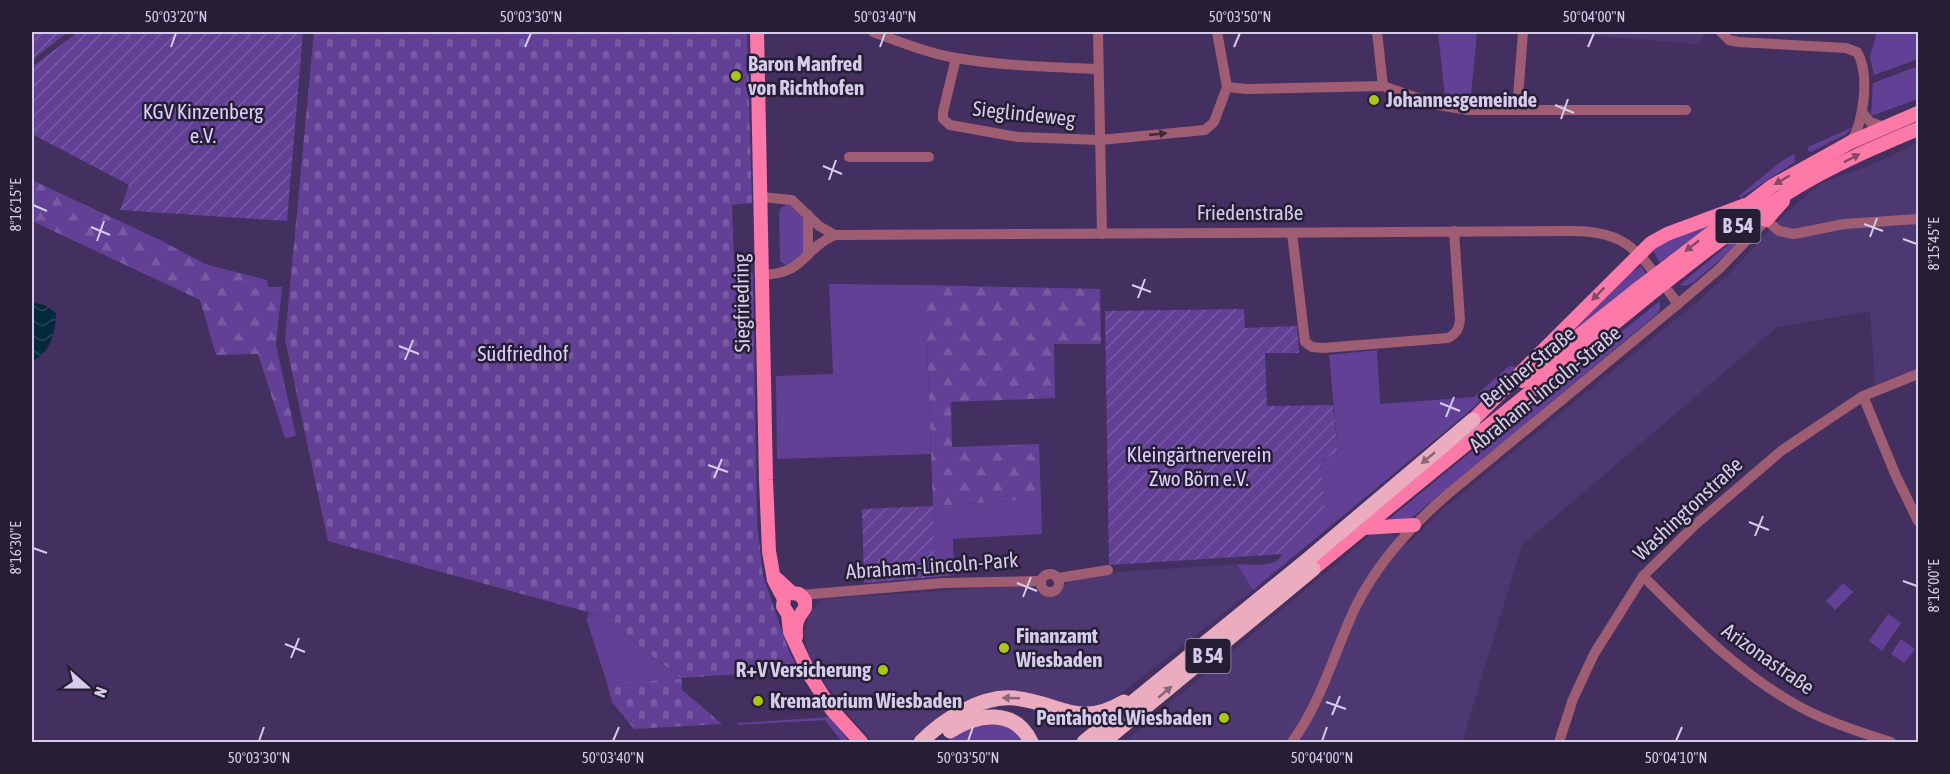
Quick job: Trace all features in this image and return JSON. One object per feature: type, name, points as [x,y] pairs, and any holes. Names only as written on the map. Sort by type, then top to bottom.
[{"type":"highway","name":"Berliner Straße","points":[[1152,686],[1306,561],[1473,420]]},
{"type":"highway","name":"Berliner Straße","points":[[1103,742],[1313,569]]},
{"type":"highway","points":[[921,742],[942,724],[989,700],[1022,699],[1068,713],[1088,715],[1115,708],[1152,686]]},
{"type":"highway","name":"B 54","points":[[1084,742],[1152,686]]},
{"type":"highway","points":[[933,742],[959,725],[995,716],[1009,719],[1017,724],[1031,742]]},
{"type":"main road","name":"Siegfriedring","points":[[757,32],[767,522],[773,572],[777,587],[795,603],[790,632],[811,677],[830,707],[861,742]]},
{"type":"main road","name":"Berliner Straße","points":[[1313,569],[1676,266],[1745,205],[1772,186],[1851,142],[1918,113]]},
{"type":"main road","name":"Berliner Straße","points":[[1676,266],[1800,185],[1854,157],[1918,129]]},
{"type":"main road","points":[[1766,220],[1800,185]]},
{"type":"main road","points":[[1473,420],[1639,252],[1667,234],[1745,205]]},
{"type":"main road","name":"Berliner Straße","points":[[1473,420],[1644,292]]},
{"type":"main road","points":[[1362,528],[1414,525]]},
{"type":"street","points":[[873,32],[912,47],[956,58],[1022,66],[1098,69]]},
{"type":"street","points":[[1098,32],[1102,234]]},
{"type":"street","points":[[1217,32],[1227,87],[1247,89],[1383,86],[1449,108],[1468,110],[1686,110]]},
{"type":"street","points":[[1377,32],[1383,86]]},
{"type":"street","points":[[1517,110],[1523,32]]},
{"type":"street","points":[[1721,32],[1729,40],[1738,42],[1846,48],[1857,52],[1863,67],[1862,112],[1858,129],[1851,142]]},
{"type":"street","name":"Sieglindeweg","points":[[956,58],[943,112],[946,123],[1018,137],[1100,140],[1208,128],[1214,122],[1227,87]]},
{"type":"street","points":[[1862,112],[1870,122],[1884,127]]},
{"type":"street","points":[[849,157],[929,157]]},
{"type":"street","points":[[760,197],[792,200],[819,226],[835,236]]},
{"type":"street","points":[[808,215],[808,255]]},
{"type":"street","points":[[1766,220],[1779,231],[1794,234],[1844,224],[1918,219]]},
{"type":"street","name":"Abraham-Lincoln-Straße","points":[[1292,742],[1318,699],[1342,638],[1367,587],[1392,550],[1414,525],[1448,494],[1719,269],[1766,220]]},
{"type":"street","points":[[1292,232],[1305,342],[1312,347],[1323,348],[1452,336],[1458,329],[1460,320],[1454,231]]},
{"type":"street","name":"Friedenstraße","points":[[835,236],[1577,231],[1596,232],[1624,242],[1639,252],[1652,270]]},
{"type":"street","points":[[762,275],[789,271],[823,242],[835,236]]},
{"type":"street","points":[[1669,292],[1678,304]]},
{"type":"street","name":"Washingtonstraße","points":[[1559,742],[1573,699],[1594,654],[1643,576],[1696,524],[1781,451],[1863,396],[1918,374]]},
{"type":"street","points":[[1863,396],[1896,476],[1918,521]]},
{"type":"street","name":"Abraham-Lincoln-Park","points":[[1058,578],[1058,587],[1051,592],[1042,589],[1040,581],[1044,575],[1050,573],[1058,578],[1108,570]]},
{"type":"street","name":"Arizonastraße","points":[[1643,576],[1702,635],[1746,672],[1786,699],[1814,714],[1891,742]]},
{"type":"street","name":"Abraham-Lincoln-Park","points":[[795,603],[827,592],[943,583],[1040,581]]},
{"type":"shaded area","points":[[1580,32],[1706,32],[1698,44],[1580,35]]},
{"type":"shaded area","points":[[1918,143],[1918,369],[1875,385],[1870,311],[1777,327],[1522,545],[1462,742],[1124,742],[1374,532],[1391,534],[1408,544],[1441,511],[1697,302],[1730,273],[1784,215],[1821,183],[1871,165]]},
{"type":"shaded area","points":[[1237,564],[1253,590],[1118,696],[1103,705],[1091,708],[1069,706],[1021,691],[986,692],[966,700],[908,742],[873,742],[843,709],[825,683],[808,654],[804,633],[809,616],[816,605],[824,599],[1026,585],[1050,597],[1058,594],[1069,580],[1121,572]]},
{"type":"green space","points":[[32,32],[68,32],[32,60]]},
{"type":"green space","name":"KGV Kinzenberg e.V.","points":[[78,32],[303,32],[287,221],[120,210],[129,185],[32,134],[32,67]]},
{"type":"green space","name":"Südfriedhof","points":[[314,32],[747,32],[752,203],[732,205],[734,264],[753,274],[757,522],[763,576],[787,646],[798,670],[681,678],[599,615],[328,541],[285,339]]},
{"type":"green space","points":[[1438,32],[1477,32],[1470,105],[1446,105]]},
{"type":"green space","points":[[1877,32],[1918,32],[1918,59],[1874,75],[1870,57]]},
{"type":"green space","points":[[1918,66],[1918,99],[1871,116],[1873,83]]},
{"type":"green space","points":[[1853,127],[1846,134],[1811,152],[1808,151],[1808,147]]},
{"type":"green space","points":[[1794,154],[1795,162],[1740,198],[1739,196],[1780,162]]},
{"type":"green space","points":[[32,180],[162,241],[205,264],[267,280],[268,287],[282,287],[276,345],[296,436],[285,438],[258,354],[216,355],[200,300],[32,221]]},
{"type":"green space","points":[[791,204],[802,215],[803,221],[803,255],[788,266],[781,262],[780,257],[779,213],[780,209]]},
{"type":"green space","points":[[1725,215],[1660,263],[1651,247]]},
{"type":"green space","points":[[1762,218],[1694,282],[1686,286],[1680,285],[1755,222]]},
{"type":"green space","points":[[1630,266],[1634,271],[1641,266],[1646,274],[1528,372]]},
{"type":"green space","points":[[829,284],[925,285],[931,454],[777,459],[776,376],[833,374]]},
{"type":"green space","points":[[925,285],[1100,289],[1101,344],[1054,344],[1055,398],[951,402],[952,447],[1039,444],[1041,499],[933,506]]},
{"type":"green space","points":[[1660,301],[1657,314],[1414,516],[1408,520],[1383,524],[1506,423]]},
{"type":"green space","name":"Kleingärtnerverein Zwo Börn e.V.","points":[[1244,309],[1245,328],[1297,326],[1299,353],[1265,353],[1267,406],[1333,405],[1338,453],[1321,460],[1325,509],[1320,523],[1282,554],[1109,565],[1105,311]]},
{"type":"green space","points":[[1377,350],[1380,404],[1474,397],[1509,366],[1516,367],[1465,415],[1253,590],[1237,564],[1262,565],[1279,559],[1320,523],[1325,509],[1321,460],[1338,453],[1329,355]]},
{"type":"green space","points":[[1041,499],[1042,534],[953,539],[954,575],[935,577],[933,506]]},
{"type":"green space","points":[[933,506],[935,577],[864,583],[862,509]]},
{"type":"green space","points":[[1843,583],[1853,592],[1835,610],[1826,601]]},
{"type":"green space","points":[[588,613],[599,615],[682,679],[607,683],[586,618]]},
{"type":"green space","points":[[1888,614],[1901,623],[1882,651],[1869,641]]},
{"type":"green space","points":[[1901,639],[1915,649],[1904,663],[1891,654]]},
{"type":"green space","points":[[682,679],[682,690],[722,724],[634,729],[612,702],[607,683]]},
{"type":"green space","points":[[829,717],[850,742],[842,742],[825,720],[738,725],[738,723]]},
{"type":"green space","points":[[988,722],[1013,727],[1025,742],[945,742],[969,728]]},
{"type":"water","points":[[35,303],[44,305],[56,313],[56,320],[48,347],[32,361],[32,306]]},
{"type":"place","name":"Baron Manfred von Richthofen","points":[[736,76]]},
{"type":"place","name":"Johannesgemeinde","points":[[1374,100]]},
{"type":"place","name":"Finanzamt Wiesbaden","points":[[1004,648]]},
{"type":"place","name":"R+V Versicherung","points":[[883,670]]},
{"type":"place","name":"Krematorium Wiesbaden","points":[[758,701]]},
{"type":"place","name":"Pentahotel Wiesbaden","points":[[1224,718]]}]
